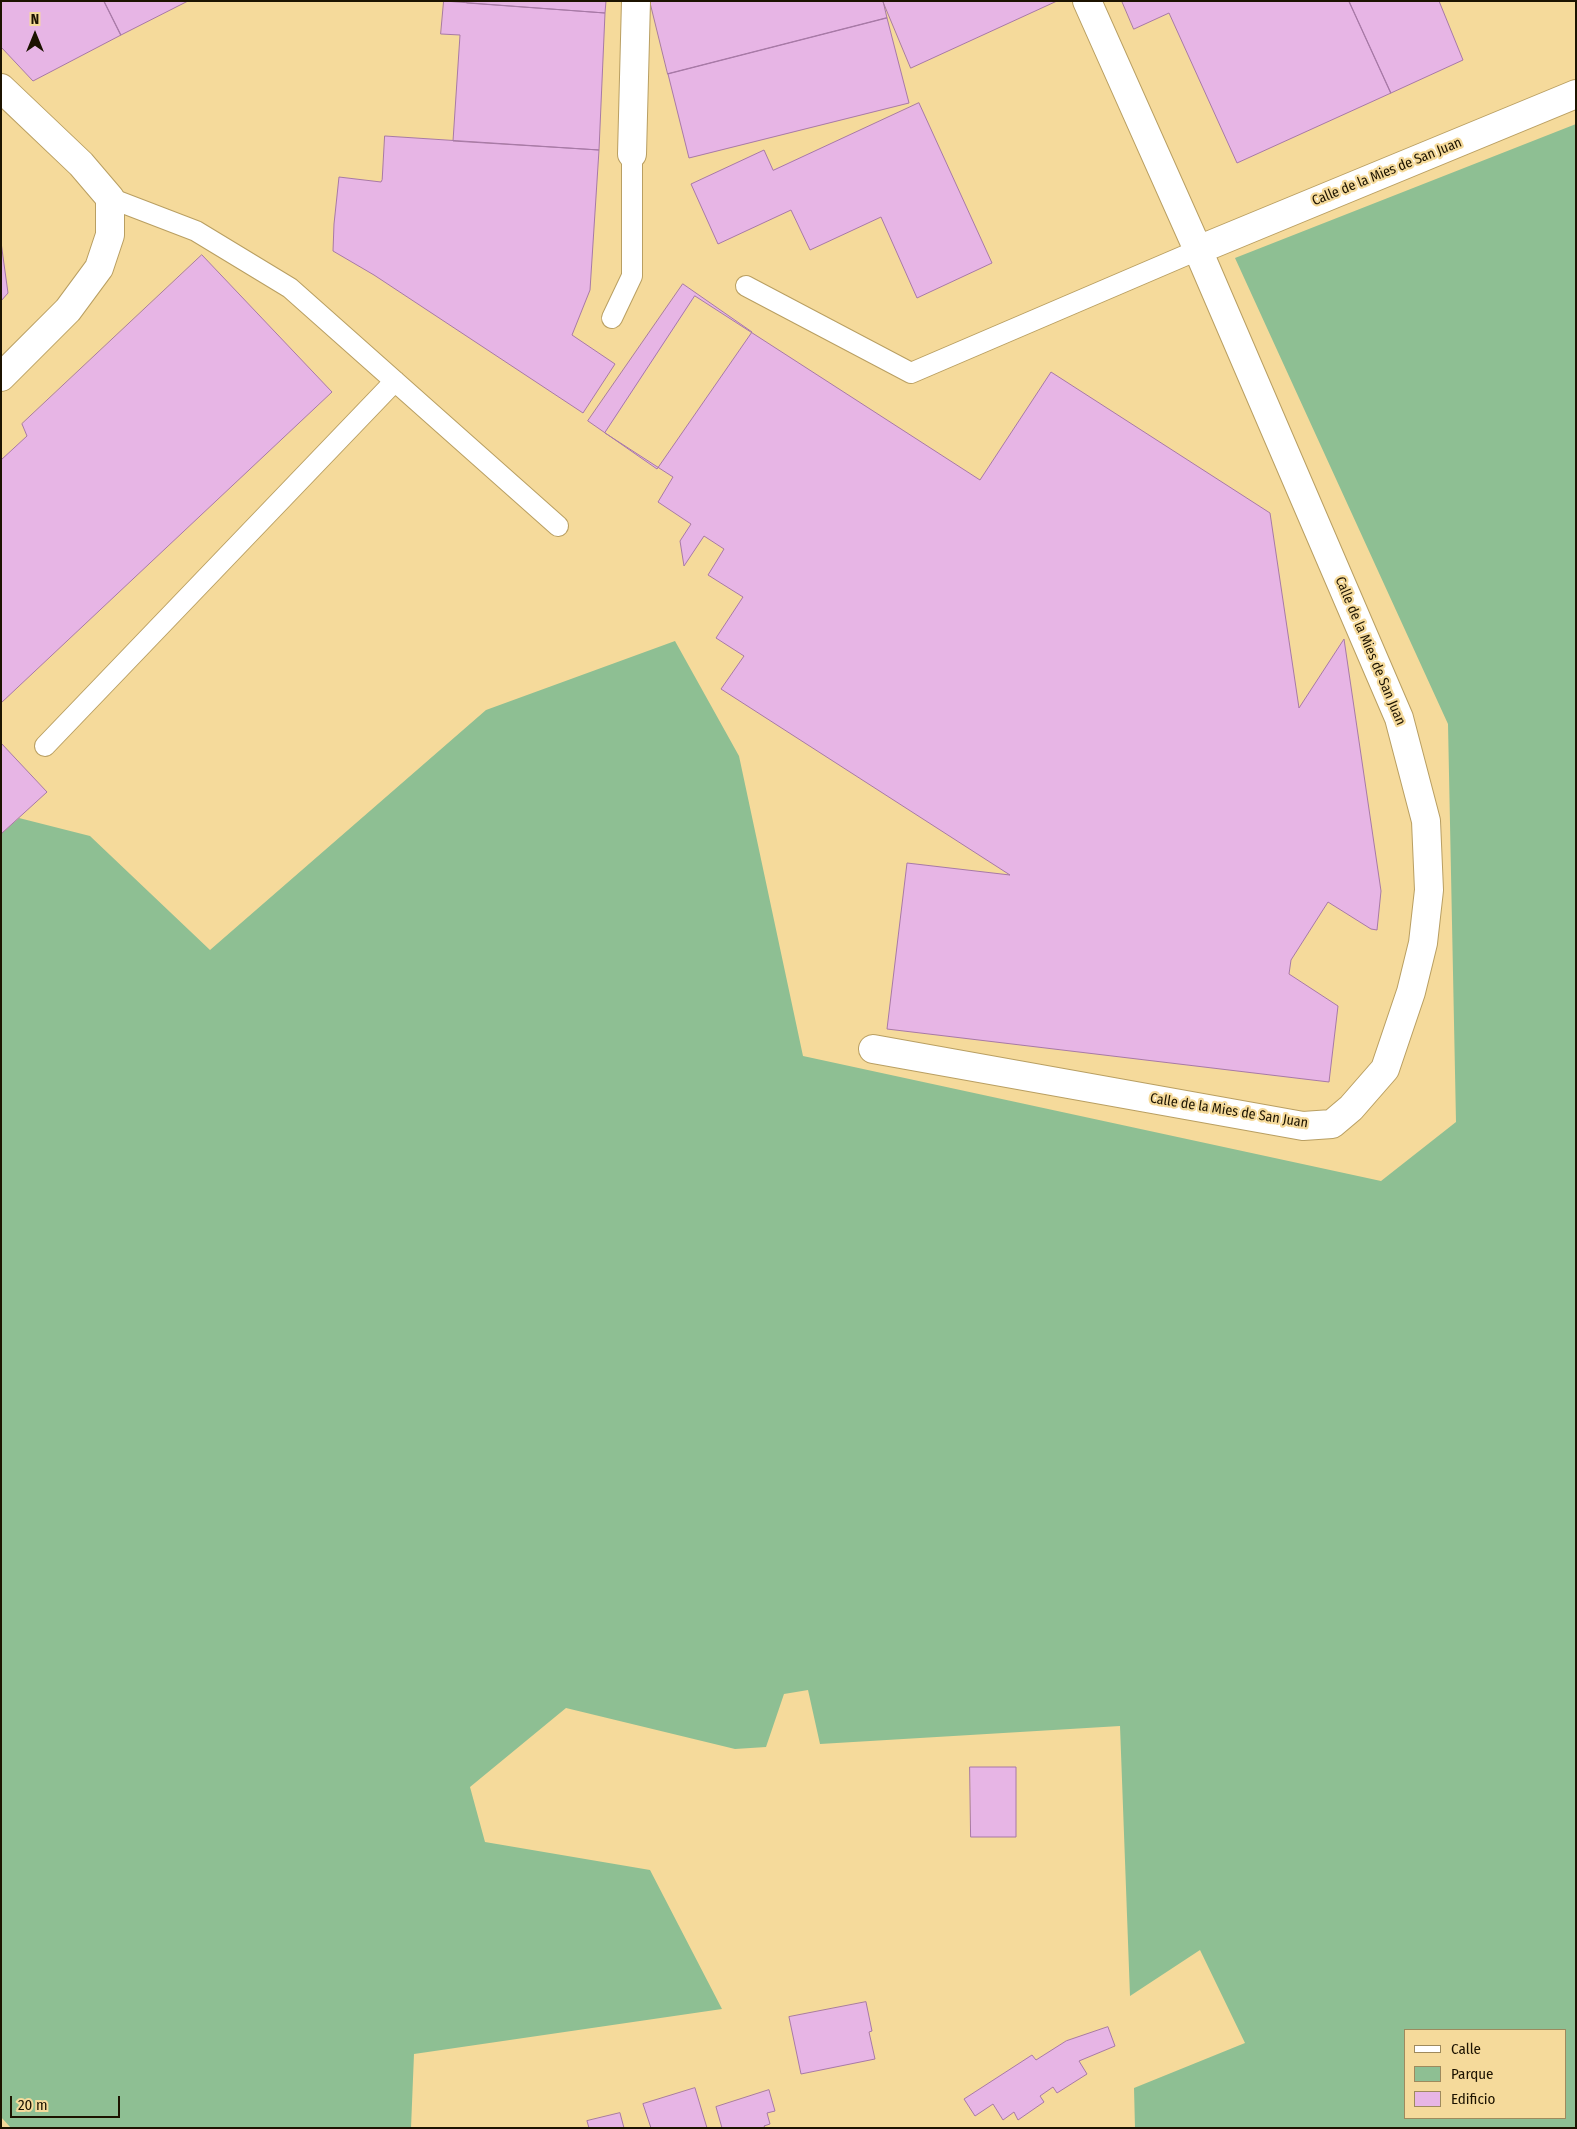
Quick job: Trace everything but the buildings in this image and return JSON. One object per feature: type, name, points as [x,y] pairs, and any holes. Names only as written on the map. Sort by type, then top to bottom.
[{"type":"street","points":[[632,154],[636,1]]},
{"type":"street","name":"Calle de la Mies de San Juan","points":[[873,1049],[1303,1126],[1332,1124],[1351,1108],[1386,1068],[1411,992],[1423,943],[1429,890],[1426,821],[1399,718],[1198,250],[1087,1]]},
{"type":"street","points":[[1,88],[81,164],[110,198],[110,235],[99,268],[68,310],[1,377]]},
{"type":"street","name":"Calle de la Mies de San Juan","points":[[1198,250],[1576,94]]},
{"type":"lane","points":[[612,318],[632,276],[632,154]]},
{"type":"lane","points":[[110,198],[196,231],[290,288],[558,526]]},
{"type":"lane","points":[[746,286],[911,373],[1198,250]]},
{"type":"lane","points":[[44,746],[395,381]]},
{"type":"green space","points":[[1576,124],[1576,2128],[1135,2128],[1134,2088],[1245,2043],[1200,1950],[1130,1996],[1120,1726],[820,1744],[808,1690],[784,1694],[766,1747],[735,1749],[566,1708],[470,1787],[485,1842],[650,1870],[722,2009],[414,2054],[411,2128],[11,2128],[1,2117],[1,834],[19,818],[90,836],[210,950],[486,710],[675,641],[739,756],[803,1056],[1381,1181],[1456,1122],[1448,724],[1235,258]]}]
